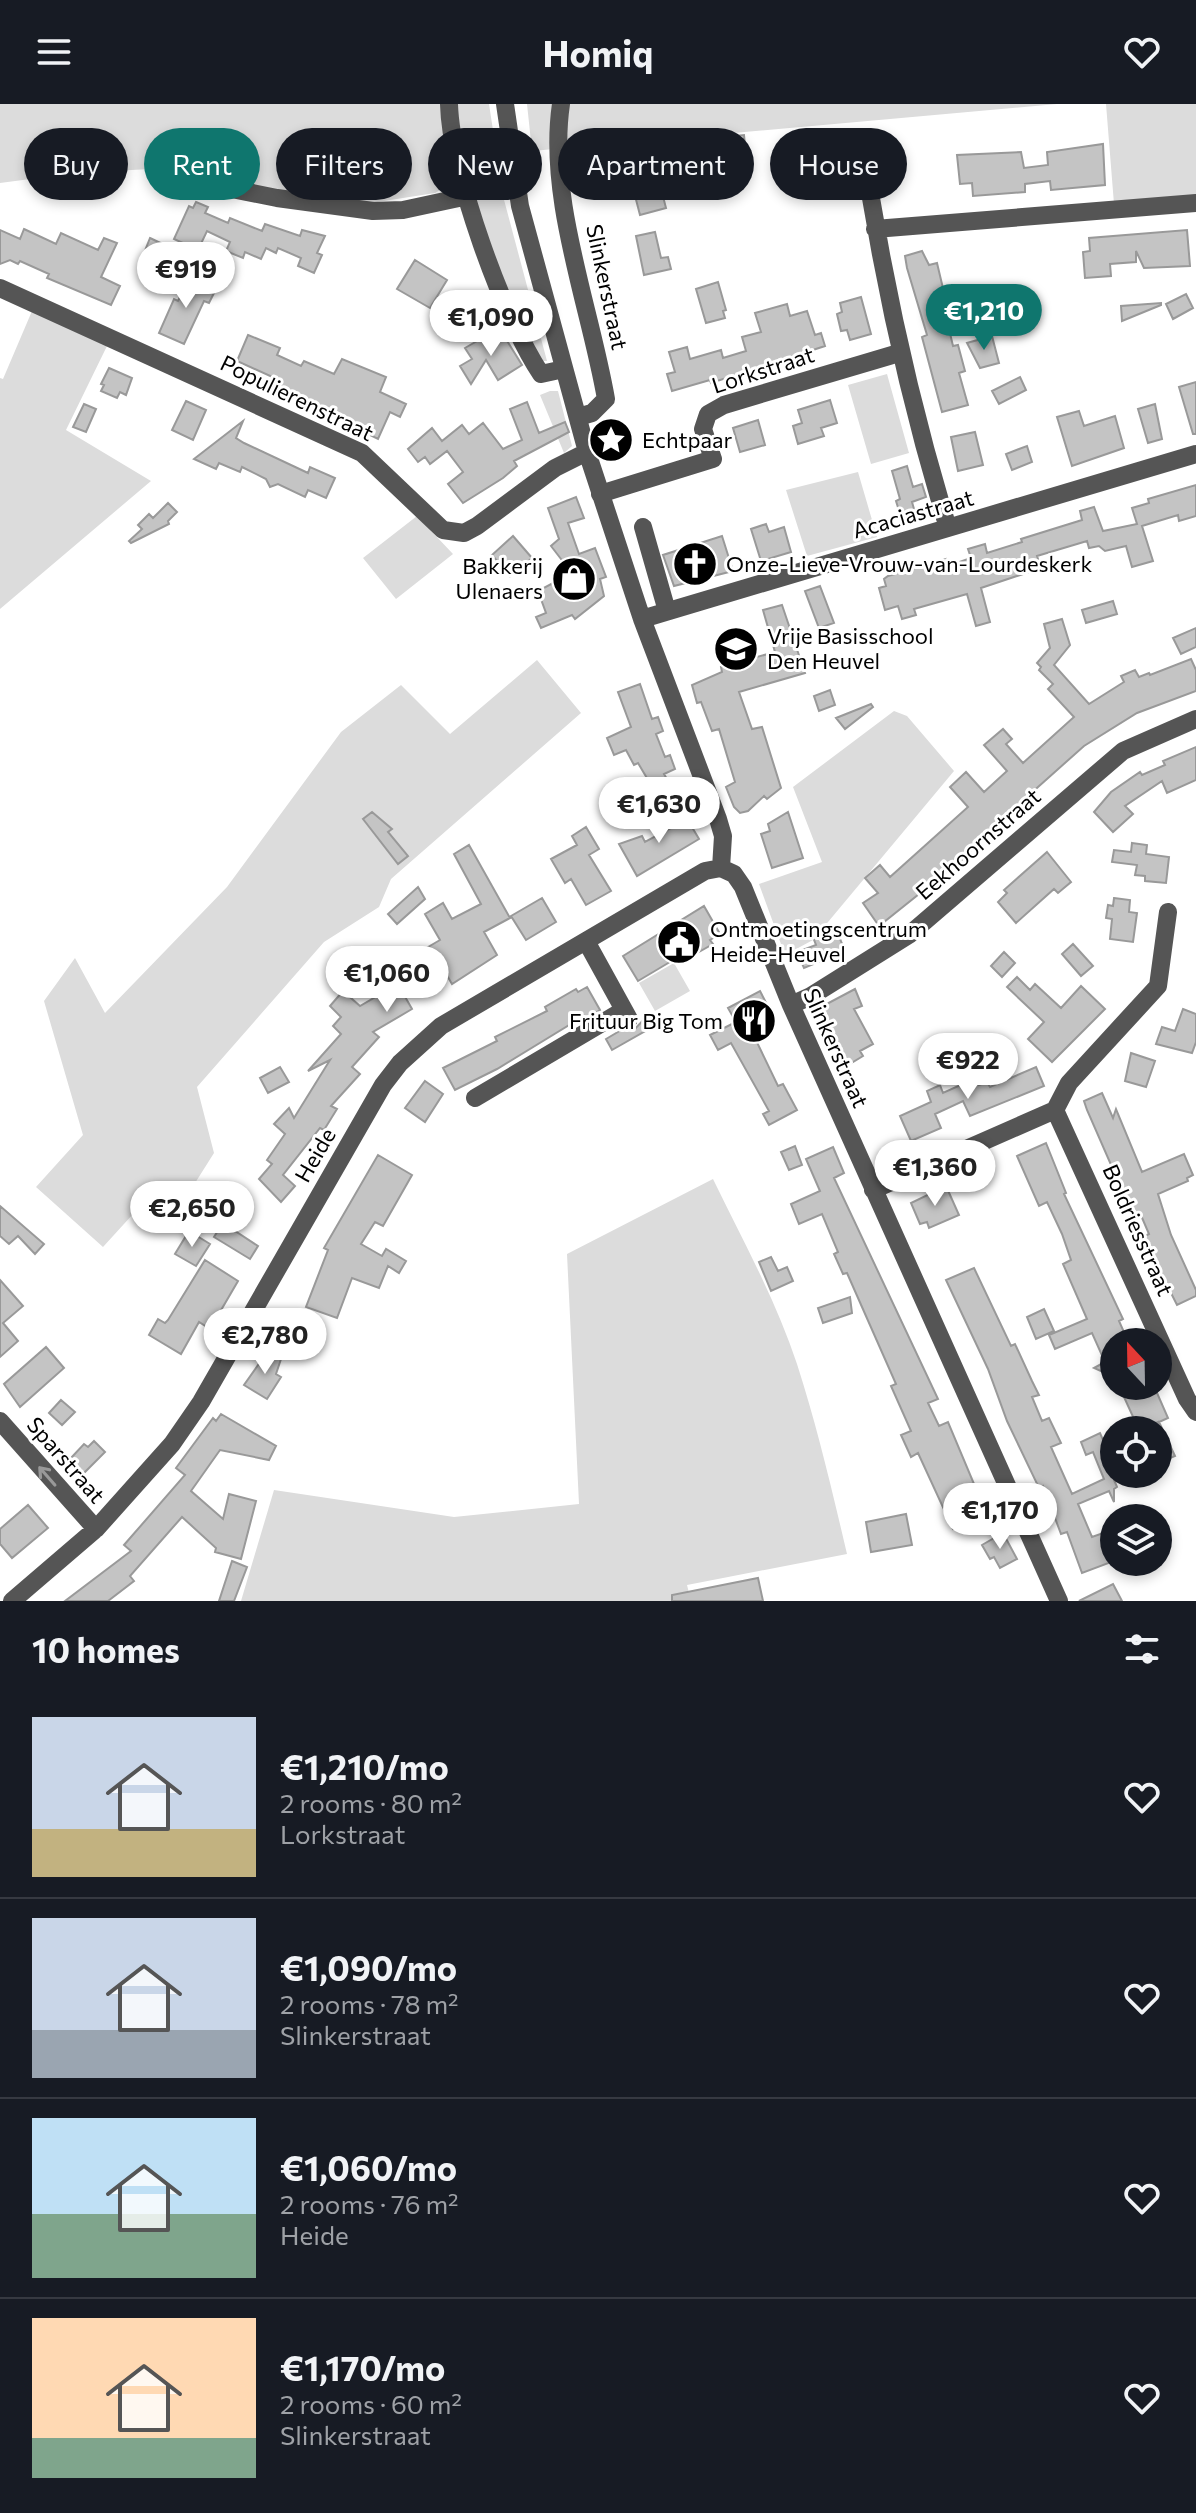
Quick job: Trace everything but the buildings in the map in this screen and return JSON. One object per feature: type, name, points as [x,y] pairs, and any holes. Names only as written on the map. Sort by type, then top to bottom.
[{"type":"street","points":[[449,104],[453,128]]},
{"type":"street","points":[[505,104],[520,206],[587,452],[642,619],[718,819],[723,836],[721,868]]},
{"type":"street","name":"Slinkerstraat","points":[[561,104],[557,150],[560,188],[606,399],[592,413],[578,417]]},
{"type":"street","points":[[260,195],[373,211],[403,210],[449,200]]},
{"type":"street","points":[[469,200],[492,269],[533,361],[541,374],[564,369]]},
{"type":"street","points":[[871,200],[899,353],[948,528]]},
{"type":"street","points":[[875,229],[1196,203]]},
{"type":"street","name":"Populierenstraat","points":[[0,288],[362,453],[434,523],[453,534],[464,533],[477,526],[555,468],[587,452]]},
{"type":"street","name":"Lorkstraat","points":[[600,494],[713,459],[703,429],[708,414],[724,405],[899,353]]},
{"type":"street","name":"Acaciastraat","points":[[642,619],[1196,454]]},
{"type":"street","points":[[643,527],[667,611]]},
{"type":"street","name":"Eekhoornstraat","points":[[791,1005],[823,989],[910,934],[1123,751],[1196,719]]},
{"type":"street","name":"Slinkerstraat","points":[[721,868],[734,874],[743,887],[791,1005],[1059,1601]]},
{"type":"street","name":"Heide","points":[[12,1601],[96,1529],[172,1444],[201,1402],[375,1099],[400,1063],[441,1026],[705,871],[721,868]]},
{"type":"street","points":[[873,1190],[1055,1110],[1069,1083],[1158,986],[1168,912]]},
{"type":"street","points":[[475,1098],[627,1015],[586,941]]},
{"type":"street","name":"Boldriesstraat","points":[[1055,1110],[1187,1399],[1196,1412]]},
{"type":"street","name":"Sparstraat","points":[[0,1421],[96,1529]]},
{"type":"shaded area","points":[[0,104],[489,104],[493,128],[428,128],[428,194],[412,197],[412,128],[276,128],[276,191],[260,189],[260,128],[144,128],[144,169],[128,170],[128,128],[24,128],[24,180],[0,183]]},
{"type":"shaded area","points":[[527,104],[1057,104],[754,131],[754,128],[558,128],[558,149],[542,150],[542,128],[530,128]]},
{"type":"shaded area","points":[[1106,104],[1196,104],[1196,197],[1114,204]]},
{"type":"shaded area","points":[[348,200],[390,200],[371,203]]},
{"type":"shaded area","points":[[475,200],[504,200],[547,361],[533,352],[486,243]]},
{"type":"shaded area","points":[[32,311],[107,346],[66,430],[151,481],[0,609],[0,378],[3,379]]},
{"type":"shaded area","points":[[887,374],[909,453],[871,464],[848,385]]},
{"type":"shaded area","points":[[558,391],[572,446],[564,453],[540,395]]},
{"type":"shaded area","points":[[858,472],[877,537],[807,556],[786,490]]},
{"type":"shaded area","points":[[417,516],[453,554],[396,599],[363,558]]},
{"type":"shaded area","points":[[537,660],[581,713],[391,879],[379,907],[324,942],[197,1087],[214,1153],[178,1210],[154,1191],[103,1247],[36,1187],[83,1135],[44,1001],[75,958],[105,1013],[227,887],[341,732],[401,685],[450,734]]},
{"type":"shaded area","points":[[894,711],[907,716],[954,771],[813,940],[785,955],[759,884],[822,862],[793,787]]},
{"type":"shaded area","points":[[674,963],[690,991],[655,1011],[639,983]]},
{"type":"shaded area","points":[[713,1179],[789,1340],[818,1434],[847,1554],[687,1585],[691,1601],[241,1601],[274,1490],[454,1517],[579,1504],[567,1254]]},
{"type":"place","name":"Echtpaar","points":[[611,440]]},
{"type":"place","name":"Onze-Lieve-Vrouw-van-Lourdeskerk","points":[[695,564]]},
{"type":"place","name":"Bakkerij Ulenaers","points":[[574,579]]},
{"type":"place","name":"Vrije Basisschool Den Heuvel","points":[[736,649]]},
{"type":"place","name":"Ontmoetingscentrum Heide-Heuvel","points":[[679,942]]},
{"type":"place","name":"Frituur Big Tom","points":[[754,1021]]}]
